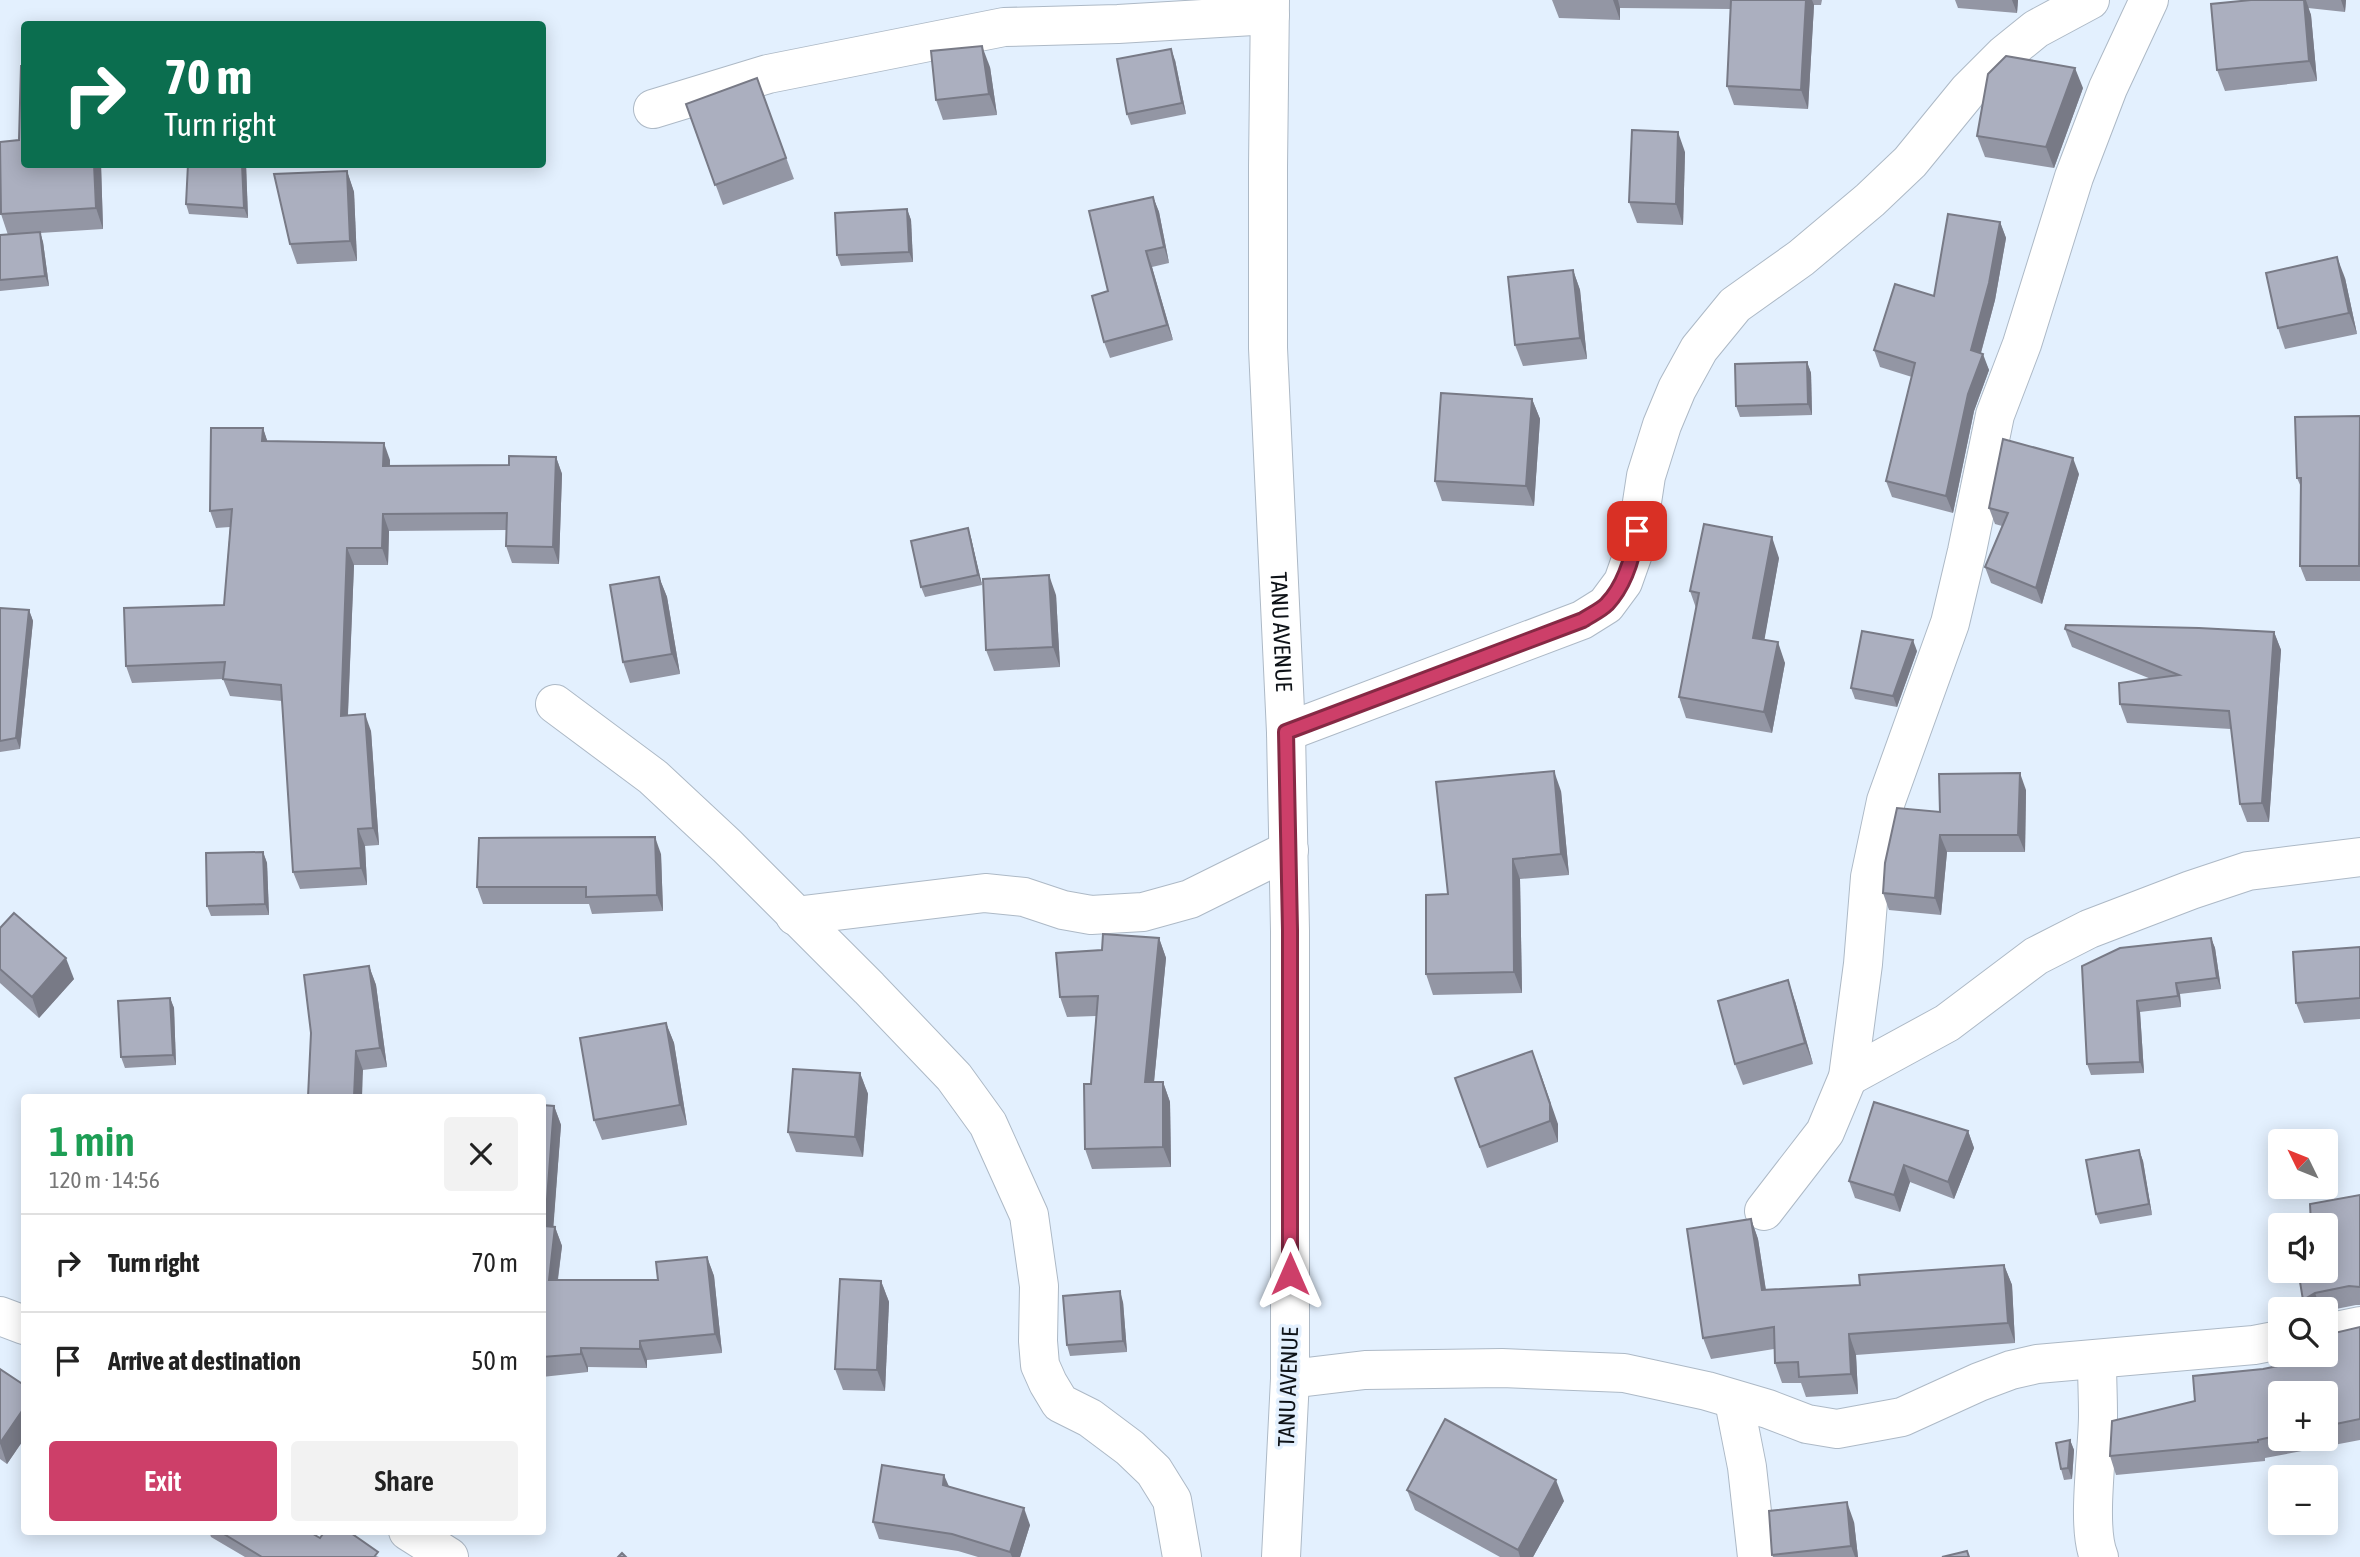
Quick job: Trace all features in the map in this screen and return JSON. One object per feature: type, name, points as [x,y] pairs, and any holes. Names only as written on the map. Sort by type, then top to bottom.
[{"type":"street","points":[[1286,732],[1583,620],[1606,605],[1623,582],[1635,548],[1646,476],[1662,425],[1677,389],[1699,349],[1735,305],[1801,258],[1910,162],[1968,91],[2005,54],[2036,29],[2090,0]]},
{"type":"street","points":[[1764,1210],[1825,1132],[1848,1077],[1863,964],[1870,877],[1886,801],[1950,623],[1995,415],[2022,344],[2074,177],[2108,88],[2149,0]]},
{"type":"street","points":[[653,109],[768,74],[1004,27],[1118,24],[1270,7]]},
{"type":"street","name":"TANU AVENUE","points":[[1270,7],[1268,348],[1289,850],[1290,1379],[1281,1557]]},
{"type":"street","points":[[555,704],[653,777],[727,846],[954,1077],[988,1124],[1029,1215],[1039,1286],[1040,1365],[1048,1383],[1060,1403],[1090,1418],[1130,1448],[1154,1471],[1172,1500],[1182,1557]]},
{"type":"street","points":[[795,916],[985,893],[1024,897],[1091,915],[1143,912],[1190,899],[1289,850]]},
{"type":"street","points":[[1848,1077],[1947,1023],[2036,956],[2089,929],[2248,871],[2360,857]]},
{"type":"street","points":[[0,1316],[21,1324]]},
{"type":"street","points":[[2338,1330],[2360,1326]]},
{"type":"street","points":[[1290,1379],[1365,1370],[1502,1368],[1624,1373],[1707,1391],[1808,1424],[1837,1429],[1902,1416],[2011,1370],[2038,1364],[2268,1341]]},
{"type":"street","points":[[2097,1360],[2098,1415],[2093,1526],[2095,1548],[2099,1557]]},
{"type":"street","points":[[1734,1401],[1746,1467],[1757,1557]]},
{"type":"street","points":[[414,1535],[449,1557]]},
{"type":"building","points":[[1731,0],[1806,0],[1801,90],[1727,86]]},
{"type":"building","points":[[2251,0],[2304,0],[2309,61],[2217,70],[2211,4]]},
{"type":"building","points":[[982,46],[989,94],[936,100],[931,51]]},
{"type":"building","points":[[1171,49],[1182,103],[1127,114],[1117,59]]},
{"type":"building","points":[[2006,56],[2075,68],[2046,147],[1977,136],[1988,74]]},
{"type":"building","points":[[21,66],[21,168],[94,168],[96,208],[1,214],[0,142],[19,140]]},
{"type":"building","points":[[757,78],[786,158],[715,185],[686,104]]},
{"type":"building","points":[[1632,130],[1678,132],[1676,204],[1629,202]]},
{"type":"building","points":[[188,168],[242,168],[244,208],[186,204]]},
{"type":"building","points":[[347,171],[350,241],[290,244],[274,174]]},
{"type":"building","points":[[1153,197],[1164,247],[1146,251],[1167,325],[1104,342],[1092,296],[1108,291],[1089,211]]},
{"type":"building","points":[[907,209],[909,252],[837,255],[835,213]]},
{"type":"building","points":[[1948,214],[2000,222],[1989,283],[1971,350],[1983,354],[1968,394],[1946,496],[1886,481],[1915,363],[1874,350],[1895,284],[1934,296]]},
{"type":"building","points":[[40,232],[45,276],[0,280],[0,235]]},
{"type":"building","points":[[2337,257],[2349,313],[2278,328],[2266,273]]},
{"type":"building","points":[[1573,270],[1580,338],[1515,345],[1508,277]]},
{"type":"building","points":[[1807,362],[1808,404],[1736,406],[1735,364]]},
{"type":"building","points":[[1441,393],[1532,399],[1526,486],[1435,481]]},
{"type":"building","points":[[2360,416],[2359,566],[2300,566],[2301,478],[2297,478],[2295,417]]},
{"type":"building","points":[[211,428],[263,428],[262,441],[384,443],[383,466],[509,465],[509,456],[556,457],[553,547],[506,546],[507,513],[383,514],[382,548],[347,548],[341,716],[365,714],[373,828],[358,829],[361,868],[293,872],[281,685],[223,679],[225,662],[126,666],[124,608],[224,605],[232,509],[210,511]]},
{"type":"building","points":[[2003,439],[2073,458],[2036,588],[1985,567],[2008,513],[1989,508]]},
{"type":"building","points":[[1704,524],[1772,537],[1753,638],[1778,642],[1764,712],[1679,697],[1699,593],[1690,591]]},
{"type":"building","points":[[968,528],[978,575],[921,587],[911,541]]},
{"type":"building","points":[[1049,575],[1053,647],[986,650],[983,579]]},
{"type":"building","points":[[659,577],[672,654],[623,662],[610,585]]},
{"type":"building","points":[[0,608],[29,610],[16,738],[0,741]]},
{"type":"building","points":[[2066,625],[2274,632],[2262,803],[2240,804],[2229,711],[2120,704],[2119,683],[2179,675],[2065,629]]},
{"type":"building","points":[[1862,631],[1913,640],[1893,696],[1851,688]]},
{"type":"building","points":[[1554,771],[1561,854],[1513,859],[1514,972],[1426,974],[1426,895],[1448,894],[1436,782]]},
{"type":"building","points":[[2020,773],[2018,835],[1940,835],[1935,898],[1883,893],[1885,863],[1897,808],[1940,812],[1939,774]]},
{"type":"building","points":[[655,837],[657,895],[586,897],[586,887],[477,887],[479,838]]},
{"type":"building","points":[[263,852],[265,904],[207,906],[206,853]]},
{"type":"building","points":[[14,913],[66,958],[32,997],[0,969],[0,928]]},
{"type":"building","points":[[1103,934],[1159,938],[1145,1082],[1163,1082],[1163,1147],[1085,1149],[1084,1084],[1091,1084],[1098,996],[1060,997],[1056,953],[1102,950]]},
{"type":"building","points":[[2211,938],[2217,978],[2176,983],[2178,996],[2137,1001],[2140,1062],[2087,1064],[2082,966],[2120,948]]},
{"type":"building","points":[[2360,947],[2360,998],[2296,1003],[2293,952]]},
{"type":"building","points":[[369,966],[380,1048],[356,1051],[354,1094],[308,1094],[311,1033],[304,975]]},
{"type":"building","points":[[1788,980],[1805,1043],[1735,1064],[1718,1001]]},
{"type":"building","points":[[170,998],[173,1055],[121,1057],[118,1001]]},
{"type":"building","points":[[666,1023],[680,1105],[594,1120],[580,1038]]},
{"type":"building","points":[[1532,1051],[1550,1104],[1550,1121],[1480,1147],[1455,1078]]},
{"type":"building","points":[[793,1069],[860,1073],[855,1137],[788,1132]]},
{"type":"building","points":[[1874,1102],[1968,1131],[1948,1182],[1904,1165],[1894,1195],[1849,1181]]},
{"type":"building","points":[[546,1105],[554,1106],[546,1213]]},
{"type":"building","points":[[2139,1150],[2149,1204],[2096,1214],[2086,1160]]},
{"type":"building","points":[[2360,1195],[2360,1287],[2349,1286],[2302,1297],[2300,1283],[2338,1283],[2338,1213],[2310,1213],[2310,1204]]},
{"type":"building","points":[[1751,1219],[1762,1290],[1860,1285],[1859,1275],[2004,1265],[2008,1323],[1849,1334],[1851,1374],[1799,1377],[1798,1362],[1775,1363],[1774,1327],[1703,1338],[1687,1229]]},
{"type":"building","points":[[546,1226],[555,1227],[549,1280],[658,1280],[656,1262],[707,1257],[715,1334],[640,1341],[640,1349],[581,1348],[581,1354],[546,1357]]},
{"type":"building","points":[[840,1279],[881,1281],[877,1370],[835,1369]]},
{"type":"building","points":[[1120,1291],[1123,1341],[1067,1345],[1063,1296]]},
{"type":"building","points":[[2360,1327],[2360,1419],[2338,1424],[2338,1381],[2268,1381],[2268,1438],[2258,1442],[2110,1456],[2112,1421],[2195,1401],[2193,1376],[2273,1367],[2338,1367],[2338,1332]]},
{"type":"building","points":[[0,1369],[21,1383],[21,1412],[0,1443]]},
{"type":"building","points":[[1445,1419],[1556,1480],[1518,1550],[1407,1490]]},
{"type":"building","points":[[2070,1440],[2068,1468],[2061,1469],[2056,1443]]},
{"type":"building","points":[[882,1465],[944,1475],[943,1485],[1024,1508],[1010,1552],[952,1534],[873,1522]]},
{"type":"building","points":[[1847,1502],[1851,1546],[1772,1555],[1769,1511]]},
{"type":"building","points":[[226,1535],[315,1535],[320,1538],[322,1535],[354,1535],[378,1552],[374,1557],[262,1557]]},
{"type":"building","points":[[1967,1551],[1969,1557],[1942,1557]]},
{"type":"route","points":[[1290,1274],[1290,930],[1286,732],[1583,620],[1606,605],[1623,582],[1635,548],[1637,531]]}]
